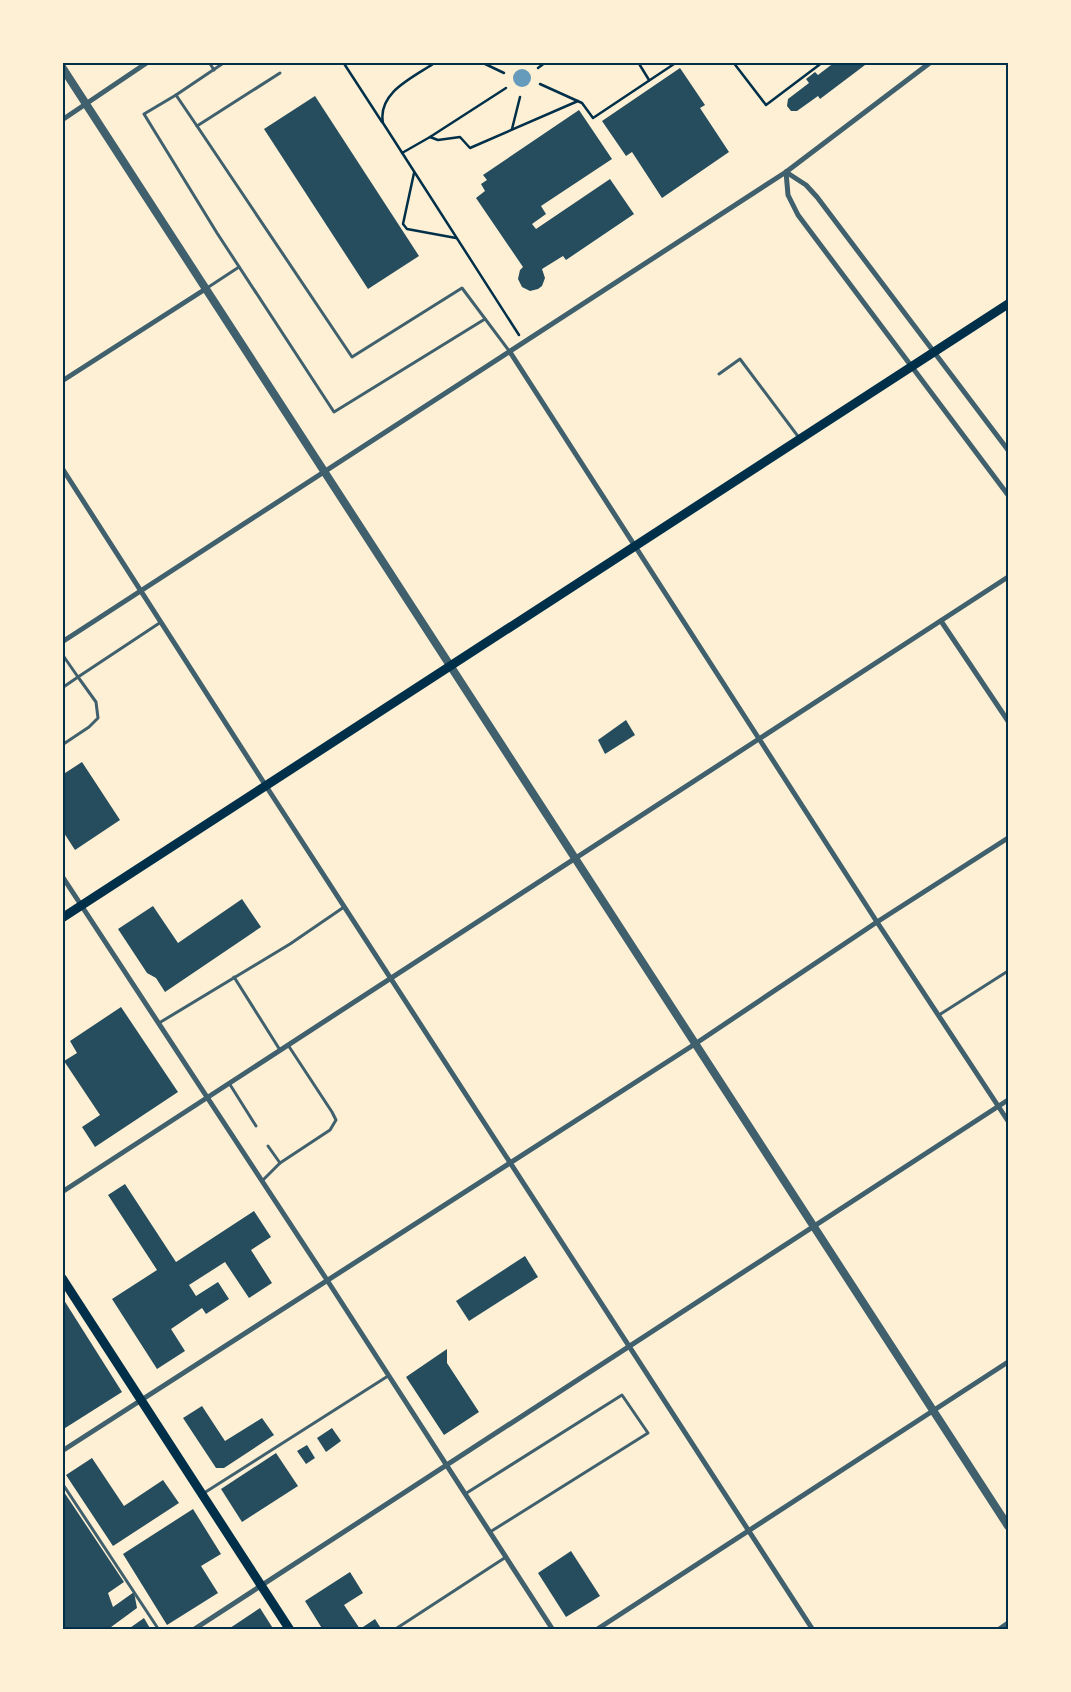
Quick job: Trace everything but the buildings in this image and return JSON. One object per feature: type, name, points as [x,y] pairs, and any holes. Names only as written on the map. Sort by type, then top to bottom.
[{"type":"main road","points":[[62,918],[1008,304]]},
{"type":"main road","points":[[62,1278],[290,1630]]},
{"type":"street","points":[[62,120],[148,62]]},
{"type":"street","points":[[62,642],[786,172],[931,62]]},
{"type":"street","points":[[62,67],[1008,1526]]},
{"type":"street","points":[[786,172],[806,185],[817,197],[1008,450]]},
{"type":"street","points":[[786,172],[788,195],[798,215],[1008,495]]},
{"type":"street","points":[[62,381],[206,288]]},
{"type":"street","points":[[510,352],[877,922],[1008,1121]]},
{"type":"street","points":[[62,468],[813,1630]]},
{"type":"street","points":[[62,1192],[1008,577]]},
{"type":"street","points":[[941,621],[1008,721]]},
{"type":"street","points":[[62,1451],[694,1044],[877,922],[1008,838]]},
{"type":"street","points":[[62,876],[327,1280],[553,1630]]},
{"type":"street","points":[[193,1630],[1008,1100]]},
{"type":"street","points":[[596,1630],[1008,1362]]},
{"type":"street","points":[[998,1630],[1008,1623]]},
{"type":"lane","points":[[208,62],[214,70]]},
{"type":"lane","points":[[226,62],[144,114],[239,266],[334,412],[485,319]]},
{"type":"lane","points":[[197,126],[280,73]]},
{"type":"lane","points":[[176,95],[352,357],[462,288],[510,352]]},
{"type":"lane","points":[[206,288],[239,266]]},
{"type":"lane","points":[[719,374],[740,359],[800,440]]},
{"type":"lane","points":[[62,688],[161,622]]},
{"type":"lane","points":[[62,654],[96,702],[98,718],[89,727],[62,745]]},
{"type":"lane","points":[[158,1023],[290,944],[344,906]]},
{"type":"lane","points":[[939,1015],[1008,971]]},
{"type":"lane","points":[[234,977],[280,1050]]},
{"type":"lane","points":[[262,1182],[280,1163],[330,1130],[336,1120],[288,1045]]},
{"type":"lane","points":[[229,1083],[256,1126]]},
{"type":"lane","points":[[268,1146],[280,1163]]},
{"type":"lane","points":[[202,1494],[388,1375]]},
{"type":"lane","points":[[465,1494],[622,1395],[648,1433],[490,1532]]},
{"type":"lane","points":[[62,1483],[159,1630]]},
{"type":"lane","points":[[394,1630],[506,1557]]},
{"type":"path","points":[[343,62],[524,343]]},
{"type":"path","points":[[383,123],[384,104],[395,89],[436,62]]},
{"type":"path","points":[[481,62],[504,73]]},
{"type":"path","points":[[538,68],[546,62]]},
{"type":"path","points":[[638,62],[650,81]]},
{"type":"path","points":[[540,84],[582,103],[593,118],[677,62]]},
{"type":"path","points":[[733,62],[766,105],[823,62]]},
{"type":"path","points":[[402,153],[506,88]]},
{"type":"path","points":[[512,130],[520,97]]},
{"type":"path","points":[[430,137],[438,140],[460,137],[470,148],[578,102]]},
{"type":"path","points":[[414,173],[403,224],[407,229],[457,239]]},
{"type":"water","points":[[522,69],[528,72],[531,78],[528,84],[522,87],[516,84],[513,78],[516,72]]}]
